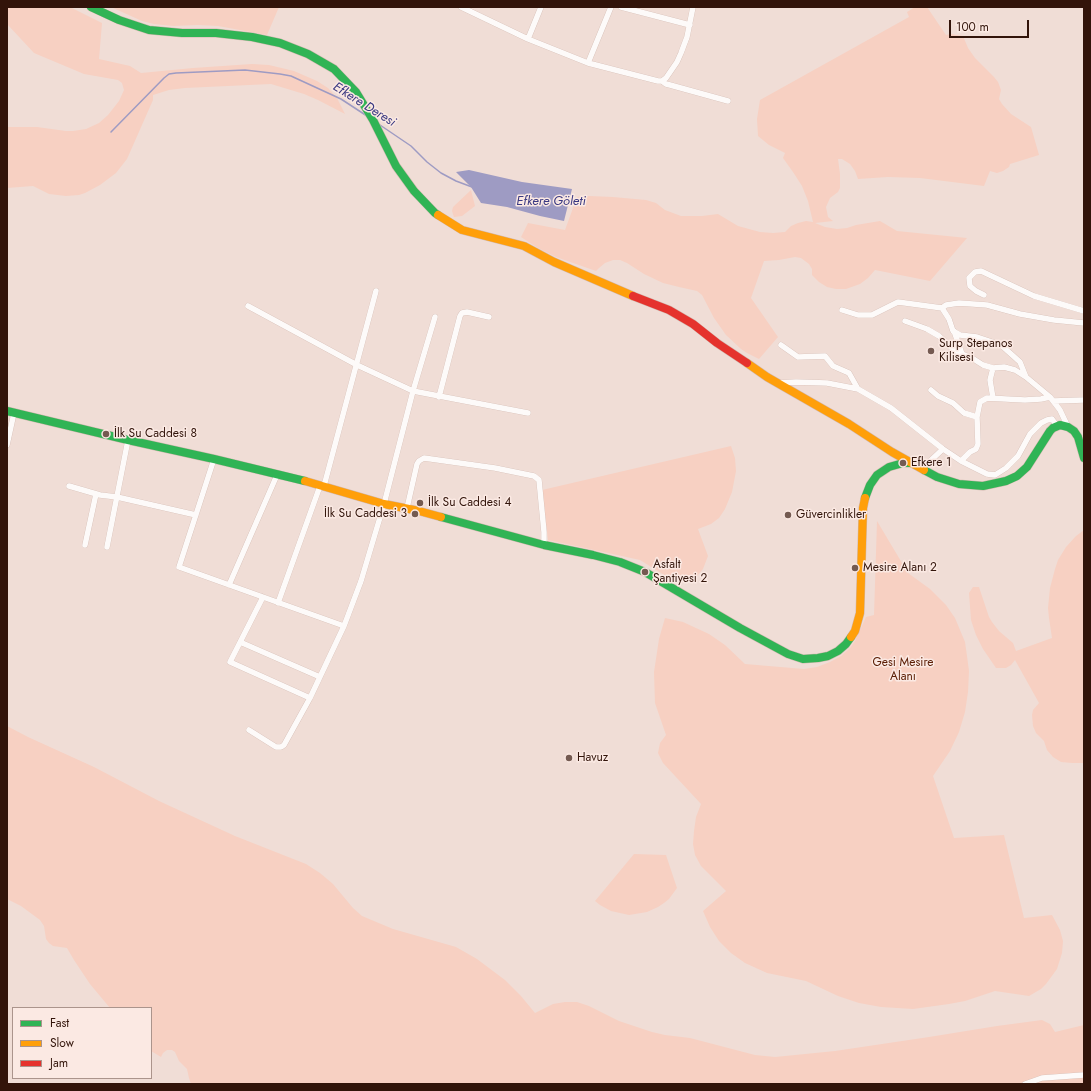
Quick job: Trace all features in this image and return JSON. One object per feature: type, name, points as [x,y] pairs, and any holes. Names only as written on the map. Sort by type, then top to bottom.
[{"type":"street","points":[[91,7],[118,20],[149,30],[182,33],[216,33],[252,37],[280,43],[308,54],[334,69],[356,92],[373,120],[396,166],[414,191],[435,213],[462,230],[524,246],[554,262],[669,310],[693,324],[716,343],[779,384],[849,424],[892,452],[937,476],[959,484],[983,486],[1006,481],[1017,476],[1027,467],[1050,431],[1060,425],[1068,427],[1074,431],[1078,438],[1084,458]]},
{"type":"street","points":[[461,7],[528,39],[588,63],[653,80],[662,80],[666,78],[679,58],[690,25],[694,7]]},
{"type":"street","points":[[528,39],[541,7]]},
{"type":"street","points":[[588,63],[610,7]]},
{"type":"street","points":[[621,7],[690,25]]},
{"type":"street","points":[[662,80],[670,86],[728,101]]},
{"type":"street","points":[[984,295],[970,286],[969,278],[975,272],[981,271],[1034,296],[1084,310]]},
{"type":"street","points":[[278,602],[322,486],[357,365],[376,291]]},
{"type":"street","points":[[842,310],[858,315],[872,315],[898,302],[942,308],[946,305],[959,303],[987,305],[1020,314],[1054,320],[1084,323]]},
{"type":"street","points":[[248,306],[357,365],[413,391],[528,413]]},
{"type":"street","points":[[942,308],[954,331],[962,354]]},
{"type":"street","points":[[439,397],[460,316],[462,313],[467,312],[489,317]]},
{"type":"street","points":[[249,730],[276,747],[281,747],[284,745],[310,698],[344,626],[361,581],[384,504],[413,391],[435,317]]},
{"type":"street","points":[[906,321],[939,336],[953,349],[972,358],[982,365],[993,368],[1004,367],[1015,370],[1052,399],[1060,410],[1068,427]]},
{"type":"street","points":[[954,331],[960,335],[977,337],[1001,345],[1020,362],[1026,378]]},
{"type":"street","points":[[781,345],[798,357],[825,356],[833,366],[849,374],[858,389]]},
{"type":"street","points":[[993,368],[990,380],[993,398]]},
{"type":"street","points":[[779,384],[796,382],[827,383],[858,389],[891,408],[943,449],[961,461],[987,474],[995,475],[1006,468],[1018,456],[1030,434],[1041,422],[1052,419],[1057,426]]},
{"type":"street","points":[[931,390],[938,396],[953,403],[964,413],[977,417]]},
{"type":"street","points":[[961,461],[976,448],[978,444],[977,417],[980,402],[987,398],[1084,400]]},
{"type":"street","points":[[7,446],[11,412],[214,459],[322,486],[384,504],[407,508],[544,545],[620,562],[645,572],[740,628],[788,654],[803,659],[828,656],[838,651],[846,644],[855,631],[859,618],[863,508],[865,496],[870,485],[877,475],[889,467],[903,463],[929,462],[943,449]]},
{"type":"street","points":[[107,547],[128,440]]},
{"type":"street","points":[[407,508],[417,464],[424,458],[495,468],[534,476],[539,480],[544,545]]},
{"type":"street","points":[[214,459],[179,567],[344,626]]},
{"type":"street","points":[[229,585],[277,475]]},
{"type":"street","points":[[69,486],[96,494],[117,497],[196,515]]},
{"type":"street","points":[[85,545],[96,494]]},
{"type":"street","points":[[263,597],[230,662],[310,698]]},
{"type":"street","points":[[240,642],[320,678]]},
{"type":"street","points":[[1025,1084],[1042,1078],[1084,1075]]},
{"type":"green space","points":[[7,7],[70,7],[102,23],[99,59],[130,66],[141,73],[252,64],[269,65],[294,71],[317,81],[328,88],[337,98],[345,114],[304,94],[271,84],[169,90],[153,95],[153,100],[127,159],[116,173],[100,185],[79,195],[66,196],[49,194],[33,186],[7,188],[7,127],[37,127],[66,131],[86,129],[99,123],[108,115],[119,101],[124,90],[122,83],[118,80],[84,74],[34,53],[7,24]]},
{"type":"green space","points":[[111,7],[279,7],[267,35],[218,26],[173,26],[154,24],[142,21]]},
{"type":"green space","points":[[915,7],[927,7],[946,35],[951,34],[963,36],[968,48],[975,58],[998,82],[1001,90],[999,99],[1002,104],[1011,114],[1031,127],[1039,155],[1010,164],[1009,167],[997,173],[990,171],[984,186],[920,178],[888,177],[858,179],[850,164],[842,159],[838,159],[840,188],[838,192],[830,198],[826,207],[828,217],[833,221],[815,223],[825,227],[837,229],[880,221],[897,231],[967,238],[930,281],[875,270],[860,284],[846,289],[836,289],[827,287],[819,282],[812,275],[812,269],[809,264],[801,258],[795,257],[764,261],[751,298],[778,337],[759,359],[741,349],[726,335],[714,318],[702,295],[697,291],[663,283],[620,260],[613,260],[605,263],[596,271],[556,257],[521,237],[528,223],[565,230],[577,197],[589,196],[646,200],[656,203],[665,210],[681,216],[718,214],[738,226],[760,232],[785,232],[791,226],[798,223],[806,221],[813,222],[808,201],[802,186],[783,158],[785,153],[769,145],[758,136],[757,119],[760,100],[909,17],[907,12]]},
{"type":"green space","points":[[471,190],[475,206],[462,216],[454,217],[452,211],[453,207]]},
{"type":"green space","points":[[731,446],[735,458],[736,471],[732,492],[725,509],[719,518],[711,524],[698,529],[708,556],[703,569],[697,576],[677,583],[640,560],[548,540],[542,490]]},
{"type":"green space","name":"Gesi Mesire Alanı","points":[[877,521],[908,573],[930,589],[946,605],[955,618],[965,642],[969,671],[965,712],[959,732],[950,751],[933,776],[954,838],[1004,835],[1024,918],[1052,915],[1060,930],[1063,941],[1062,953],[1057,969],[1041,989],[1029,996],[995,991],[965,1001],[913,1009],[881,1007],[859,1003],[838,996],[806,981],[767,973],[745,963],[731,953],[719,941],[710,927],[703,911],[726,891],[701,866],[695,855],[693,844],[694,831],[696,817],[701,804],[663,763],[658,753],[660,743],[666,735],[655,703],[654,672],[659,639],[665,618],[683,622],[709,634],[725,645],[745,664],[804,669],[817,667],[830,662],[841,656],[850,648],[855,641],[866,617],[874,615]]},
{"type":"green space","points":[[1084,530],[1084,763],[1072,763],[1061,762],[1053,757],[1047,750],[1044,741],[1036,733],[1033,726],[1032,715],[1033,710],[1039,703],[1015,660],[1006,668],[996,668],[983,649],[971,620],[969,593],[973,587],[979,587],[989,617],[999,631],[1013,643],[1016,651],[1052,638],[1048,608],[1050,588],[1055,569],[1058,560],[1066,547]]},
{"type":"green space","points":[[7,726],[94,767],[159,801],[235,836],[306,864],[333,884],[353,908],[362,916],[393,929],[456,947],[477,959],[505,980],[535,1013],[553,1004],[577,1002],[589,1006],[619,1021],[652,1032],[690,1038],[755,1055],[775,1057],[835,1051],[1042,1020],[1050,1024],[1055,1032],[1084,1025],[1084,1084],[191,1084],[187,1069],[179,1061],[175,1052],[172,1050],[167,1050],[161,1057],[152,1052],[152,1007],[109,1007],[90,984],[67,948],[53,946],[49,943],[46,939],[44,926],[40,920],[21,906],[7,899]]},
{"type":"green space","points":[[634,854],[666,855],[677,888],[664,903],[647,912],[629,915],[611,911],[595,901]]},
{"type":"water","name":"Efkere Göleti","points":[[469,170],[522,182],[572,189],[564,221],[507,207],[481,203],[471,187],[456,172]]},
{"type":"waterway","name":"Efkere Deresi","points":[[111,132],[164,78],[169,74],[176,73],[245,70],[291,76],[341,99],[367,116]]},
{"type":"waterway","name":"Efkere Deresi","points":[[380,125],[411,146],[441,173],[472,187]]},
{"type":"traffic: fast","points":[[91,7],[119,20],[149,30],[182,33],[216,33],[252,37],[280,43],[308,54],[334,69],[356,92],[373,120],[396,166],[414,191],[438,215]]},
{"type":"traffic: fast","points":[[7,411],[305,481]]},
{"type":"traffic: fast","points":[[924,470],[937,477],[959,484],[983,486],[1006,481],[1017,476],[1027,467],[1050,431],[1060,425],[1068,427],[1074,431],[1078,437],[1084,458]]},
{"type":"traffic: fast","points":[[865,498],[870,485],[877,475],[889,467],[903,463],[910,463]]},
{"type":"traffic: fast","points":[[441,517],[544,545],[620,562],[645,572],[740,628],[788,654],[803,659],[828,656],[838,651],[851,637]]},
{"type":"traffic: slow","points":[[438,215],[462,230],[524,246],[554,262],[633,296]]},
{"type":"traffic: slow","points":[[747,363],[767,377],[849,424],[892,452],[924,470]]},
{"type":"traffic: slow","points":[[305,481],[384,504],[441,517]]},
{"type":"traffic: slow","points":[[851,637],[855,631],[860,613],[863,508],[865,498]]},
{"type":"traffic: jam","points":[[633,296],[669,310],[693,324],[717,343],[747,363]]},
{"type":"place","name":"Surp Stepanos Kilisesi","points":[[931,351]]},
{"type":"place","name":"İlk Su Caddesi 8","points":[[106,434]]},
{"type":"place","name":"Efkere 1","points":[[903,463]]},
{"type":"place","name":"İlk Su Caddesi 4","points":[[420,503]]},
{"type":"place","name":"İlk Su Caddesi 3","points":[[415,514]]},
{"type":"place","name":"Güvercinlikler","points":[[788,515]]},
{"type":"place","name":"Mesire Alanı 2","points":[[855,568]]},
{"type":"place","name":"Asfalt Şantiyesi 2","points":[[645,572]]},
{"type":"place","name":"Havuz","points":[[569,758]]}]
